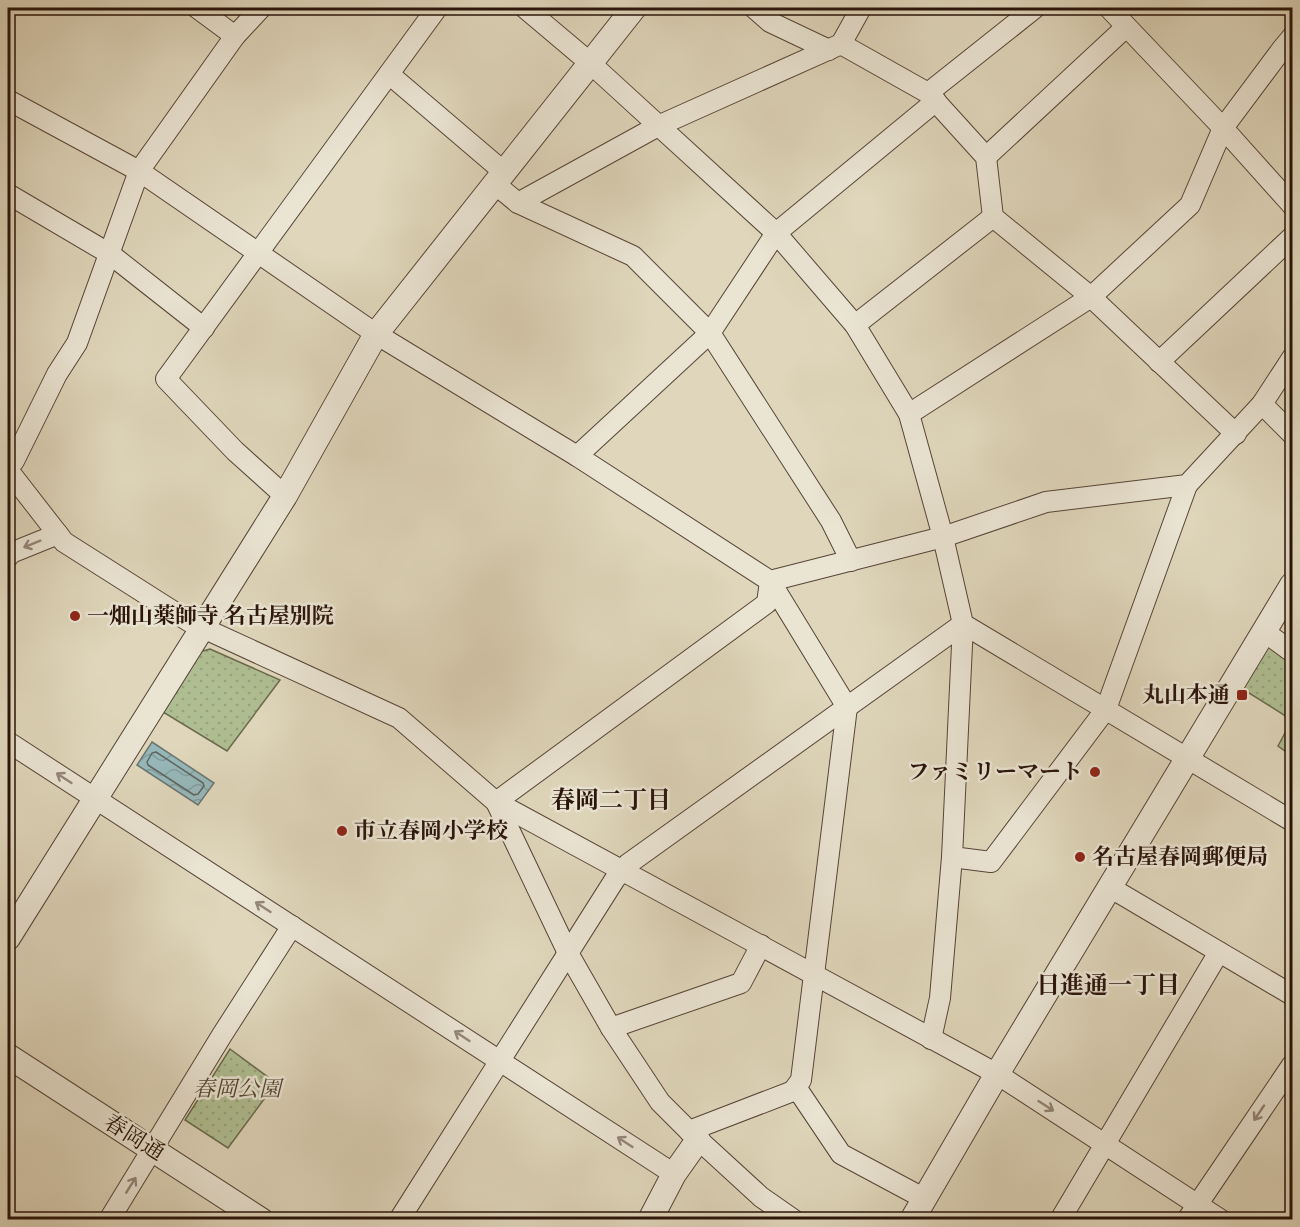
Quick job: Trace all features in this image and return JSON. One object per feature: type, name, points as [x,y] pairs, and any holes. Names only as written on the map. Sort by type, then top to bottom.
[{"type":"street","points":[[197,8],[235,36]]},
{"type":"street","points":[[261,8],[235,36],[140,171],[77,343],[57,374],[14,461],[8,468],[64,542],[202,627],[399,718],[496,802],[997,1074],[1106,1145],[1192,1212],[1221,1220]]},
{"type":"street","points":[[285,496],[235,451],[166,379],[437,8]]},
{"type":"street","points":[[525,8],[589,63],[776,234],[855,325],[909,414],[943,537],[963,624],[952,857],[940,998],[931,1039]]},
{"type":"street","points":[[8,938],[285,496],[376,334],[634,8]]},
{"type":"street","points":[[754,8],[770,22],[835,47],[932,97],[986,157],[993,217],[1091,297],[1236,434]]},
{"type":"street","points":[[518,203],[658,126],[835,47],[861,8]]},
{"type":"street","points":[[577,456],[710,333],[776,234],[1035,8]]},
{"type":"street","points":[[1109,8],[1293,205]]},
{"type":"street","points":[[986,157],[1126,27]]},
{"type":"street","points":[[909,414],[1091,297],[1190,205],[1223,128],[1293,37]]},
{"type":"street","points":[[389,74],[500,179],[518,203],[633,256],[710,333],[831,521],[851,561]]},
{"type":"street","points":[[8,100],[140,171],[376,334],[577,456],[770,581],[847,707],[801,1080],[793,1091],[694,1135],[650,1220]]},
{"type":"street","points":[[8,194],[110,254],[204,328]]},
{"type":"street","points":[[855,325],[993,217]]},
{"type":"street","points":[[1158,362],[1293,237]]},
{"type":"street","points":[[952,857],[991,862],[1106,710],[1187,485],[1262,404],[1293,358]]},
{"type":"street","points":[[1262,404],[1293,434]]},
{"type":"street","points":[[770,581],[943,537],[1046,502],[1187,485]]},
{"type":"street","points":[[8,557],[11,553],[58,534]]},
{"type":"street","points":[[496,802],[767,603],[770,581]]},
{"type":"street","points":[[912,1220],[997,1074],[1293,585]]},
{"type":"street","points":[[963,624],[1293,821]]},
{"type":"street","points":[[399,1220],[615,879],[628,864],[963,624]]},
{"type":"street","points":[[1264,632],[1293,652]]},
{"type":"street","points":[[8,742],[674,1174]]},
{"type":"street","points":[[496,802],[568,953],[611,1028],[660,1102],[761,1197],[794,1220]]},
{"type":"street","points":[[1111,888],[1293,996]]},
{"type":"street","points":[[109,1220],[222,1035],[292,926]]},
{"type":"street","points":[[611,1028],[741,983],[761,945]]},
{"type":"street","points":[[1060,1220],[1219,952]]},
{"type":"street","name":"春岡通","points":[[8,1056],[261,1220]]},
{"type":"street","points":[[1192,1212],[1293,1065]]},
{"type":"street","points":[[793,1091],[800,1093],[841,1154],[925,1199]]},
{"type":"green space","points":[[1267,645],[1292,662],[1292,720],[1241,688]]},
{"type":"green space","points":[[210,649],[280,680],[227,751],[163,712],[199,652]]},
{"type":"green space","points":[[1292,720],[1292,756],[1278,746]]},
{"type":"green space","name":"春岡公園","points":[[230,1049],[276,1083],[228,1148],[185,1120]]},
{"type":"water","points":[[152,742],[214,783],[198,805],[137,765]]},
{"type":"place","name":"一畑山薬師寺 名古屋別院","points":[[75,616]]},
{"type":"place","name":"丸山本通","points":[[1242,695]]},
{"type":"place","name":"ファミリーマート","points":[[1095,772]]},
{"type":"place","name":"市立春岡小学校","points":[[342,831]]},
{"type":"place","name":"名古屋春岡郵便局","points":[[1080,857]]},
{"type":"district","name":"春岡二丁目","points":[[611,801]]},
{"type":"district","name":"日進通一丁目","points":[[1108,986]]}]
